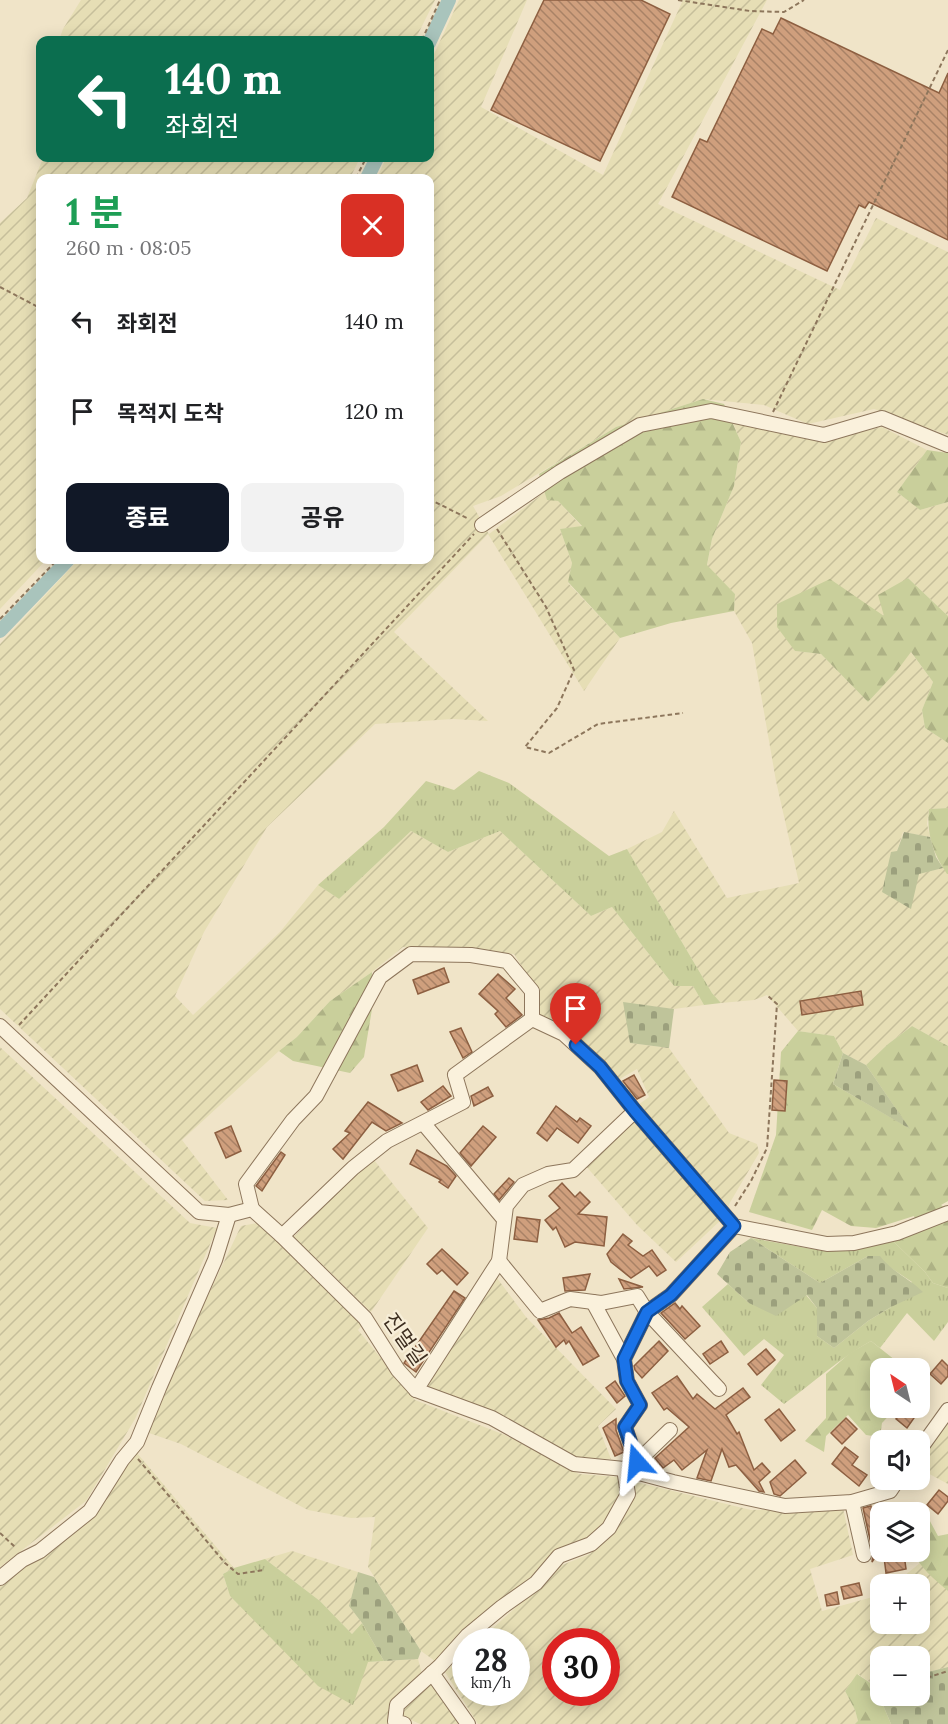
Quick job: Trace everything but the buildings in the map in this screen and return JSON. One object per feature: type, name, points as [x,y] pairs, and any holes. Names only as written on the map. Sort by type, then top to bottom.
[{"type":"street","points":[[487,522],[560,472],[640,425],[711,411],[824,435],[882,418],[948,444]]},
{"type":"street","points":[[5,1031],[199,1212],[229,1215],[252,1209],[246,1184],[293,1120],[316,1096],[380,977],[411,954],[471,955],[507,961],[532,991],[532,1018]]},
{"type":"street","points":[[532,1018],[564,1034],[600,1067],[730,1222],[827,1244],[854,1243],[897,1233],[948,1212]]},
{"type":"street","points":[[282,1236],[353,1168],[387,1141],[463,1102],[455,1075],[532,1018]]},
{"type":"street","points":[[416,1390],[499,1261],[506,1206],[523,1185],[548,1174],[573,1170],[635,1111]]},
{"type":"street","points":[[424,1124],[503,1218]]},
{"type":"street","name":"진멀길","points":[[252,1209],[365,1318],[398,1370],[416,1390],[492,1418],[574,1464],[624,1469],[784,1506],[852,1502],[891,1490]]},
{"type":"street","points":[[0,1578],[22,1560],[40,1551],[90,1511],[122,1460],[137,1442],[215,1260],[229,1215]]},
{"type":"street","points":[[624,1359],[647,1312],[671,1295],[730,1222]]},
{"type":"street","points":[[499,1261],[540,1311],[570,1299],[601,1303],[637,1296],[647,1312],[718,1389]]},
{"type":"street","points":[[593,1302],[624,1359],[627,1381],[640,1405],[625,1427],[637,1462],[673,1482]]},
{"type":"street","points":[[930,1435],[948,1410]]},
{"type":"street","points":[[637,1462],[670,1430]]},
{"type":"street","points":[[404,1724],[395,1721],[397,1705],[467,1636],[536,1583],[560,1556],[591,1544],[609,1528],[628,1494],[624,1469]]},
{"type":"street","points":[[852,1502],[864,1556]]},
{"type":"street","points":[[432,1673],[468,1724]]},
{"type":"path","points":[[424,36],[440,0]]},
{"type":"path","points":[[678,0],[750,11],[784,12],[804,0]]},
{"type":"path","points":[[767,424],[948,50]]},
{"type":"path","points":[[0,287],[36,306]]},
{"type":"path","points":[[434,501],[487,522],[546,607],[574,670],[557,708],[525,747],[549,753],[598,724],[683,713]]},
{"type":"path","points":[[5,1031],[487,522]]},
{"type":"path","points":[[0,619],[53,564]]},
{"type":"path","points":[[730,1222],[767,1148],[777,1004],[767,995]]},
{"type":"path","points":[[131,1450],[225,1563],[238,1574],[264,1570]]},
{"type":"path","points":[[0,1533],[16,1548],[22,1560]]},
{"type":"path","points":[[930,1677],[948,1671]]},
{"type":"shaded area","points":[[81,0],[435,0],[417,36],[60,36]]},
{"type":"shaded area","points":[[459,0],[527,0],[481,107],[603,175],[683,0],[767,0],[658,204],[840,290],[876,218],[948,252],[948,435],[874,409],[808,424],[764,405],[703,399],[616,427],[501,496],[473,506],[489,534],[545,492],[548,499],[558,501],[582,527],[560,529],[572,563],[568,583],[620,638],[584,691],[488,534],[394,632],[488,721],[453,719],[375,724],[267,827],[204,932],[175,996],[193,1015],[280,932],[318,885],[339,899],[411,831],[448,852],[500,831],[591,916],[612,907],[674,986],[693,986],[704,1005],[674,1009],[624,1003],[630,1043],[669,1048],[729,1133],[757,1144],[759,1153],[728,1206],[638,1105],[649,1097],[637,1069],[618,1080],[538,1015],[538,992],[514,954],[403,947],[330,1001],[297,1037],[182,1140],[228,1200],[205,1201],[0,1009],[0,644],[74,564],[434,564],[434,174],[379,174],[384,162],[434,162],[434,54]]},
{"type":"shaded area","points":[[41,162],[358,162],[352,174],[37,174]]},
{"type":"shaded area","points":[[36,176],[36,564],[42,564],[0,609],[0,223],[27,198]]},
{"type":"shaded area","points":[[733,423],[824,441],[882,427],[927,450],[897,492],[920,510],[948,502],[948,616],[908,578],[885,617],[803,593],[777,604],[795,651],[821,654],[868,702],[896,672],[910,651],[933,682],[922,710],[925,728],[948,743],[948,808],[929,809],[927,824],[930,837],[903,832],[897,851],[919,873],[943,868],[948,874],[948,1046],[912,1026],[866,1065],[843,1053],[834,1036],[798,1031],[767,995],[754,1000],[721,1003],[712,993],[627,849],[662,832],[674,811],[727,898],[799,883],[776,781],[752,643],[734,611],[735,594],[707,566],[712,539],[734,486],[741,442]]},
{"type":"shaded area","points":[[0,1047],[190,1223],[217,1228],[135,1419],[86,1501],[0,1567]]},
{"type":"shaded area","points":[[635,1119],[720,1221],[676,1262],[637,1225],[585,1165]]},
{"type":"shaded area","points":[[374,1160],[428,1228],[371,1312],[294,1237],[351,1177]]},
{"type":"shaded area","points":[[257,1223],[363,1324],[358,1330],[415,1400],[505,1435],[579,1474],[618,1477],[623,1485],[623,1497],[602,1528],[495,1605],[470,1628],[452,1628],[452,1645],[435,1661],[421,1651],[368,1567],[375,1517],[351,1518],[308,1510],[181,1444],[149,1433],[185,1344],[241,1226]]},
{"type":"shaded area","points":[[497,1278],[526,1317],[616,1409],[598,1426],[611,1459],[578,1458],[501,1414],[423,1386]]},
{"type":"shaded area","points":[[948,1418],[948,1484],[930,1474],[930,1444]]},
{"type":"shaded area","points":[[137,1453],[234,1568],[223,1574],[230,1596],[257,1622],[369,1662],[418,1659],[422,1674],[392,1711],[389,1724],[0,1724],[0,1586],[98,1512],[126,1465]]},
{"type":"shaded area","points":[[632,1481],[751,1510],[843,1508],[853,1555],[810,1569],[822,1611],[870,1598],[870,1634],[930,1634],[930,1574],[906,1574],[920,1563],[948,1591],[948,1667],[930,1672],[930,1646],[870,1646],[870,1682],[858,1674],[845,1691],[855,1710],[858,1721],[855,1724],[478,1724],[467,1706],[530,1706],[530,1628],[493,1628],[562,1565],[590,1554],[623,1518]]},
{"type":"shaded area","points":[[292,1551],[358,1572],[349,1606],[362,1623],[352,1634],[320,1601],[265,1559]]},
{"type":"shaded area","points":[[452,1666],[452,1683],[445,1672]]},
{"type":"shaded area","points":[[430,1681],[460,1724],[420,1724],[400,1715],[403,1705]]},
{"type":"green space","points":[[703,399],[724,404],[741,442],[734,486],[712,539],[707,565],[735,594],[734,611],[671,623],[620,638],[568,582],[572,563],[560,529],[582,526],[558,501],[547,500],[539,474],[616,427]]},
{"type":"green space","points":[[927,450],[948,453],[948,502],[920,510],[897,492]]},
{"type":"green space","points":[[908,578],[948,616],[948,743],[925,728],[922,710],[933,682],[911,652],[868,702],[821,654],[795,651],[777,627],[777,604],[830,579],[884,616],[878,595]]},
{"type":"green space","points":[[479,771],[509,783],[609,856],[627,849],[712,993],[721,1003],[704,1005],[693,986],[674,986],[612,907],[591,916],[500,831],[448,852],[411,831],[339,899],[318,885],[384,827],[426,781],[454,790]]},
{"type":"green space","points":[[948,808],[947,874],[932,843],[928,818],[929,809]]},
{"type":"green space","points":[[904,832],[930,837],[936,857],[943,868],[919,874],[911,909],[882,892],[891,852],[897,851]]},
{"type":"green space","points":[[372,972],[372,1009],[364,1057],[350,1073],[293,1061],[279,1051],[297,1037],[330,1001]]},
{"type":"green space","points":[[623,1002],[674,1009],[669,1048],[630,1043]]},
{"type":"green space","points":[[912,1026],[948,1046],[948,1201],[941,1205],[948,1210],[948,1288],[933,1283],[925,1272],[892,1240],[919,1229],[914,1216],[876,1228],[851,1226],[822,1210],[812,1230],[749,1212],[776,1135],[781,1052],[798,1031],[834,1036],[843,1053],[833,1084],[909,1128],[866,1065]]},
{"type":"green space","points":[[843,1053],[866,1065],[910,1129],[833,1084]]},
{"type":"green space","points":[[751,1238],[812,1249],[857,1248],[892,1240],[925,1272],[933,1283],[948,1288],[948,1322],[934,1341],[907,1313],[880,1348],[871,1341],[837,1363],[784,1404],[761,1385],[784,1355],[764,1339],[744,1356],[702,1307],[728,1284],[749,1303],[806,1295],[817,1308],[817,1336],[834,1348],[868,1321],[891,1307],[912,1282],[868,1256],[820,1283]]},
{"type":"green space","points":[[751,1238],[820,1283],[868,1256],[880,1256],[923,1292],[868,1321],[834,1348],[817,1336],[817,1308],[807,1295],[776,1316],[749,1303],[717,1274],[730,1252]]},
{"type":"green space","points":[[871,1341],[892,1358],[870,1358],[870,1418],[887,1418],[882,1423],[881,1430],[870,1430],[870,1436],[866,1435],[848,1415],[826,1436],[824,1452],[805,1441],[826,1418],[826,1374],[850,1353]]},
{"type":"green space","points":[[930,1521],[938,1536],[948,1534],[948,1591],[919,1562],[930,1562]]},
{"type":"green space","points":[[265,1559],[320,1601],[352,1634],[362,1623],[384,1661],[368,1662],[353,1705],[318,1686],[230,1596],[223,1574],[234,1568]]},
{"type":"green space","points":[[358,1572],[374,1577],[421,1651],[418,1659],[384,1661],[362,1623],[349,1606]]},
{"type":"green space","points":[[948,1667],[948,1724],[891,1724],[883,1706],[930,1706],[930,1672]]},
{"type":"green space","points":[[857,1674],[870,1683],[870,1706],[883,1706],[891,1724],[855,1724],[858,1721],[855,1710],[845,1691]]},
{"type":"waterway","points":[[432,36],[449,0]]},
{"type":"waterway","points":[[369,174],[375,162]]},
{"type":"waterway","points":[[0,631],[64,564]]},
{"type":"route","points":[[576,1045],[600,1067],[734,1226],[671,1295],[647,1312],[624,1359],[627,1381],[640,1405],[625,1427],[637,1462]]}]
